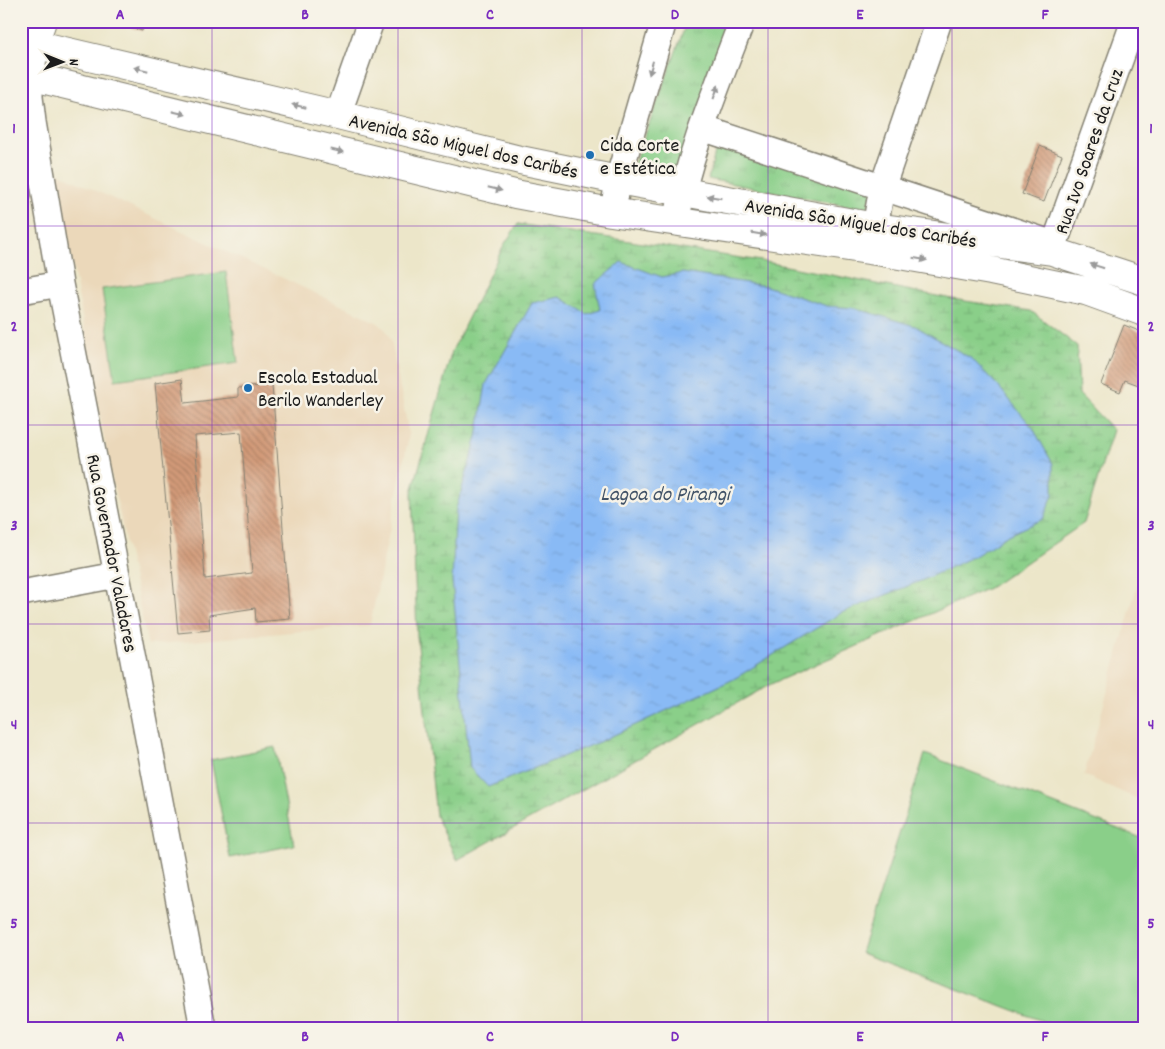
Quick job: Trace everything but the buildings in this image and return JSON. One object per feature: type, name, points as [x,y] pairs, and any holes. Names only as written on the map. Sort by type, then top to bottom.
[{"type":"main road","name":"Avenida São Miguel dos Caribés","points":[[32,35],[338,115],[520,160],[875,227],[1053,248],[1144,281]]},
{"type":"main road","points":[[26,75],[32,35]]},
{"type":"main road","name":"Avenida São Miguel dos Caribés","points":[[26,75],[515,194],[676,222],[882,252],[1048,282],[1086,291],[1144,312]]},
{"type":"street","points":[[338,115],[371,21]]},
{"type":"street","points":[[613,212],[618,180],[664,21]]},
{"type":"street","points":[[676,222],[682,192],[702,128],[742,21]]},
{"type":"street","points":[[875,227],[882,188],[939,21]]},
{"type":"street","name":"Rua Ivo Soares da Cruz","points":[[1053,248],[1134,21]]},
{"type":"street","name":"Rua Governador Valadares","points":[[26,75],[60,284],[203,1028]]},
{"type":"street","name":"Avenida São Miguel dos Caribés","points":[[702,128],[1053,248]]},
{"type":"street","points":[[21,291],[60,284]]},
{"type":"street","points":[[21,593],[117,575]]},
{"type":"shaded area","name":"Escola Estadual Berilo Wanderley","points":[[56,172],[366,317],[378,323],[386,330],[391,340],[409,435],[370,625],[148,645],[108,460]]},
{"type":"shaded area","points":[[1144,561],[1144,802],[1084,775]]},
{"type":"green space","points":[[687,21],[733,21],[683,162],[665,177],[642,175],[633,168]]},
{"type":"green space","points":[[718,142],[873,189],[867,210],[708,179]]},
{"type":"green space","name":"Lagoa do Pirangi","points":[[518,224],[761,261],[952,299],[1031,311],[1077,346],[1079,394],[1113,430],[1084,523],[989,588],[771,684],[457,860],[436,816],[417,636],[412,492],[452,351],[504,245]]},
{"type":"green space","points":[[226,272],[238,363],[115,380],[102,289]]},
{"type":"green space","points":[[275,747],[294,845],[230,858],[211,760]]},
{"type":"green space","points":[[925,754],[1144,839],[1143,1028],[1061,1028],[861,953]]},
{"type":"water","name":"Lagoa do Pirangi","points":[[621,262],[662,277],[683,273],[766,286],[827,306],[854,308],[915,326],[972,359],[998,386],[1033,428],[1053,464],[1053,495],[1043,519],[1008,535],[975,556],[923,580],[841,613],[734,679],[599,742],[488,787],[470,768],[452,580],[456,509],[477,437],[486,384],[532,303],[560,297],[587,314],[600,310],[595,284]]},
{"type":"place","name":"Cida Corte e Estética","points":[[590,155]]},
{"type":"place","name":"Escola Estadual Berilo Wanderley","points":[[248,388]]}]
